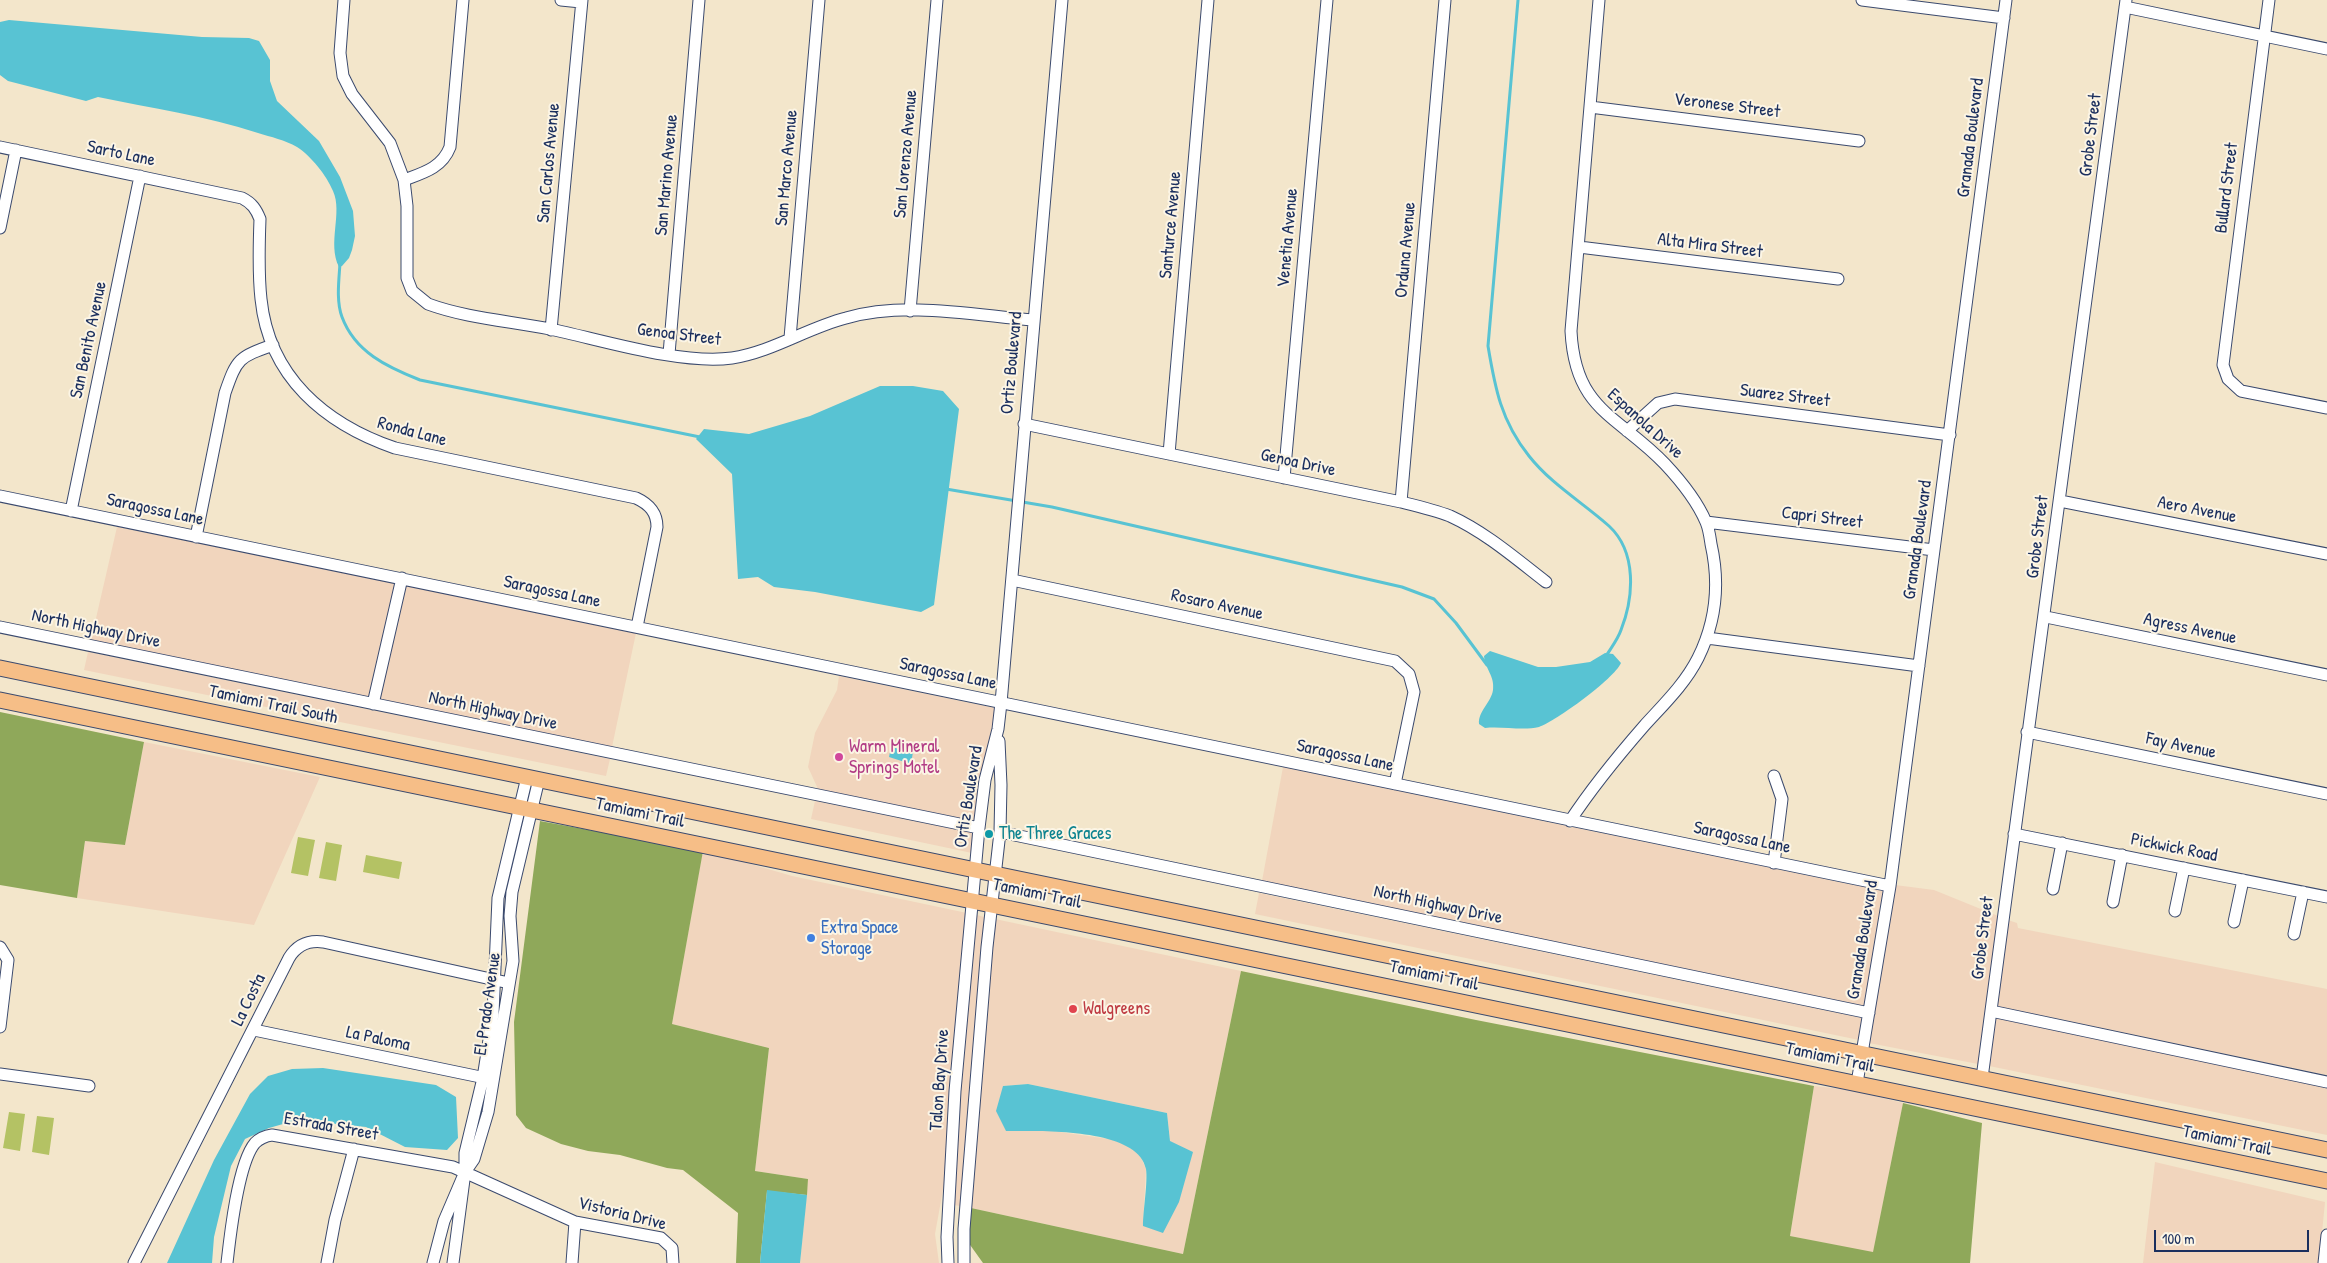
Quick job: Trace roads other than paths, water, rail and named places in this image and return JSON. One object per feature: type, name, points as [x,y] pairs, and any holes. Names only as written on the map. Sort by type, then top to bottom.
[{"type":"main road","name":"Tamiami Trail South","points":[[0,668],[533,778]]},
{"type":"main road","points":[[0,700],[526,808]]},
{"type":"main road","name":"Tamiami Trail","points":[[533,778],[2327,1150]]},
{"type":"main road","name":"Tamiami Trail","points":[[526,808],[2327,1181]]},
{"type":"street","points":[[344,0],[340,53],[343,76],[352,94],[390,144],[404,180],[435,167],[445,158],[450,148],[463,0]]},
{"type":"street","points":[[561,0],[582,1]]},
{"type":"street","name":"San Marino Avenue","points":[[668,354],[699,0]]},
{"type":"street","name":"San Marco Avenue","points":[[790,338],[819,0]]},
{"type":"street","name":"San Lorenzo Avenue","points":[[910,311],[937,0]]},
{"type":"street","name":"Ortiz Boulevard","points":[[973,900],[985,780],[998,729],[1001,703],[1062,0]]},
{"type":"street","name":"Santurce Avenue","points":[[1169,454],[1208,0]]},
{"type":"street","name":"Venetia Avenue","points":[[1284,478],[1327,0]]},
{"type":"street","name":"Orduna Avenue","points":[[1401,502],[1445,0]]},
{"type":"street","name":"Espanola Drive","points":[[1570,821],[1597,780],[1684,680],[1697,660],[1707,638],[1715,607],[1717,583],[1715,563],[1706,522],[1682,483],[1664,463],[1596,405],[1582,383],[1575,362],[1571,331],[1599,0]]},
{"type":"street","points":[[1862,0],[2004,18]]},
{"type":"street","name":"Granada Boulevard","points":[[1856,1082],[1890,886],[2006,0]]},
{"type":"street","name":"Bullard Street","points":[[2269,0],[2223,365],[2228,379],[2234,386],[2248,394],[2327,408]]},
{"type":"street","name":"San Carlos Avenue","points":[[551,330],[582,1]]},
{"type":"street","points":[[2126,4],[2327,49]]},
{"type":"street","name":"Grobe Street","points":[[1982,1078],[2027,732],[2046,617],[2126,4]]},
{"type":"street","name":"Veronese Street","points":[[1590,107],[1860,141]]},
{"type":"street","name":"Sarto Lane","points":[[0,147],[234,196]]},
{"type":"street","points":[[0,228],[16,150]]},
{"type":"street","name":"San Benito Avenue","points":[[71,511],[140,176]]},
{"type":"street","name":"Genoa Street","points":[[404,180],[407,206],[406,278],[412,291],[422,301],[441,308],[668,354],[708,359],[731,358],[758,352],[845,318],[872,313],[910,311],[1034,320]]},
{"type":"street","name":"Ronda Lane","points":[[234,196],[248,201],[257,210],[260,219],[261,300],[273,345],[290,376],[310,399],[340,424],[367,439],[395,448],[636,498],[652,508],[657,527],[637,627]]},
{"type":"street","name":"Alta Mira Street","points":[[1579,247],[1838,279]]},
{"type":"street","points":[[196,537],[225,393],[232,371],[245,355],[273,345]]},
{"type":"street","name":"Suarez Street","points":[[1627,431],[1658,403],[1675,399],[1950,435]]},
{"type":"street","name":"Genoa Drive","points":[[1024,424],[1401,502],[1438,512],[1462,522],[1485,536],[1546,582]]},
{"type":"street","name":"Saragossa Lane","points":[[0,496],[1890,886]]},
{"type":"street","name":"Aero Avenue","points":[[2060,500],[2327,554]]},
{"type":"street","name":"Capri Street","points":[[1706,522],[1934,550]]},
{"type":"street","points":[[373,704],[402,578]]},
{"type":"street","name":"Rosaro Avenue","points":[[1012,580],[1386,658],[1402,665],[1409,674],[1413,696],[1394,784]]},
{"type":"street","name":"Agress Avenue","points":[[2046,617],[2327,675]]},
{"type":"street","name":"North Highway Drive","points":[[0,627],[979,828]]},
{"type":"street","points":[[1707,638],[1919,666]]},
{"type":"street","name":"Ortiz Boulevard","points":[[991,904],[1000,832],[1001,785],[998,729]]},
{"type":"street","name":"Fay Avenue","points":[[2027,732],[2327,794]]},
{"type":"street","points":[[1774,776],[1782,799],[1774,863]]},
{"type":"street","points":[[489,1079],[496,980],[497,907],[533,778]]},
{"type":"street","name":"El Prado Avenue","points":[[433,1263],[444,1221],[480,1143],[489,1079],[514,951],[510,908],[526,808]]},
{"type":"street","name":"North Highway Drive","points":[[1000,832],[1869,1013]]},
{"type":"street","name":"Pickwick Road","points":[[2014,834],[2327,897]]},
{"type":"street","points":[[2053,889],[2062,843]]},
{"type":"street","points":[[2113,902],[2122,855]]},
{"type":"street","points":[[2175,911],[2184,868]]},
{"type":"street","points":[[2234,922],[2243,880]]},
{"type":"street","points":[[2294,934],[2304,892]]},
{"type":"street","name":"Talon Bay Drive","points":[[948,1263],[947,1238],[955,1090],[973,900]]},
{"type":"street","name":"Talon Bay Drive","points":[[964,1263],[964,1229],[991,904]]},
{"type":"street","points":[[497,907],[510,908]]},
{"type":"street","name":"La Costa","points":[[134,1263],[292,954],[301,945],[310,942],[323,942],[509,983]]},
{"type":"street","points":[[0,1027],[8,968],[8,960],[2,948]]},
{"type":"street","points":[[1991,1011],[2327,1082]]},
{"type":"street","name":"La Paloma","points":[[254,1030],[489,1079]]},
{"type":"street","points":[[0,1074],[89,1086]]},
{"type":"street","name":"Estrada Street","points":[[227,1263],[242,1174],[249,1153],[256,1142],[264,1137],[275,1135],[447,1166],[465,1172]]},
{"type":"street","points":[[327,1263],[335,1220],[354,1149]]},
{"type":"street","points":[[453,1263],[465,1172]]},
{"type":"street","name":"Vistoria Drive","points":[[465,1172],[575,1222],[661,1238],[672,1248],[673,1263]]},
{"type":"street","points":[[572,1263],[575,1222]]},
{"type":"street","points":[[2325,1255],[2327,1235]]},
{"type":"water","points":[[9,20],[202,37],[249,38],[259,41],[270,60],[270,81],[277,101],[319,141],[340,177],[353,211],[355,236],[349,258],[339,267],[334,248],[336,200],[333,191],[323,173],[297,147],[273,137],[198,117],[98,97],[86,101],[8,81],[0,75],[0,22]]},
{"type":"water","points":[[880,386],[913,386],[943,391],[959,409],[934,605],[921,612],[815,592],[774,587],[758,577],[738,579],[732,474],[696,439],[704,429],[749,434],[810,416]]},
{"type":"water","points":[[1490,651],[1538,667],[1556,667],[1590,662],[1605,653],[1613,654],[1621,663],[1608,679],[1596,689],[1571,708],[1539,727],[1519,729],[1485,728],[1479,724],[1479,719],[1493,690],[1493,681],[1484,656]]},
{"type":"water","points":[[891,747],[913,752],[911,764],[889,757]]},
{"type":"water","points":[[323,1068],[436,1085],[456,1097],[458,1138],[447,1150],[405,1147],[366,1127],[297,1120],[269,1128],[245,1139],[231,1166],[214,1237],[212,1263],[167,1263],[214,1160],[250,1094],[268,1076],[292,1069]]},
{"type":"water","points":[[1028,1084],[1167,1113],[1170,1141],[1193,1152],[1179,1202],[1163,1233],[1143,1226],[1146,1169],[1139,1155],[1125,1145],[1085,1134],[1006,1131],[996,1111],[1003,1086]]},
{"type":"water","points":[[767,1190],[807,1195],[800,1263],[760,1263]]},
{"type":"waterway","points":[[1518,0],[1488,346],[1493,376],[1501,404],[1519,443],[1547,475],[1609,526],[1625,549],[1630,575],[1629,603],[1620,633],[1606,656]]},
{"type":"waterway","points":[[340,263],[339,304],[342,317],[348,329],[364,349],[384,364],[396,370],[420,380],[700,437]]},
{"type":"waterway","points":[[946,489],[1052,507],[1402,587],[1434,599],[1456,623],[1487,665]]},
{"type":"place","name":"Warm Mineral Springs Motel","points":[[839,757]]},
{"type":"place","name":"The Three Graces","points":[[989,834]]},
{"type":"place","name":"Extra Space Storage","points":[[811,938]]},
{"type":"place","name":"Walgreens","points":[[1073,1009]]}]
